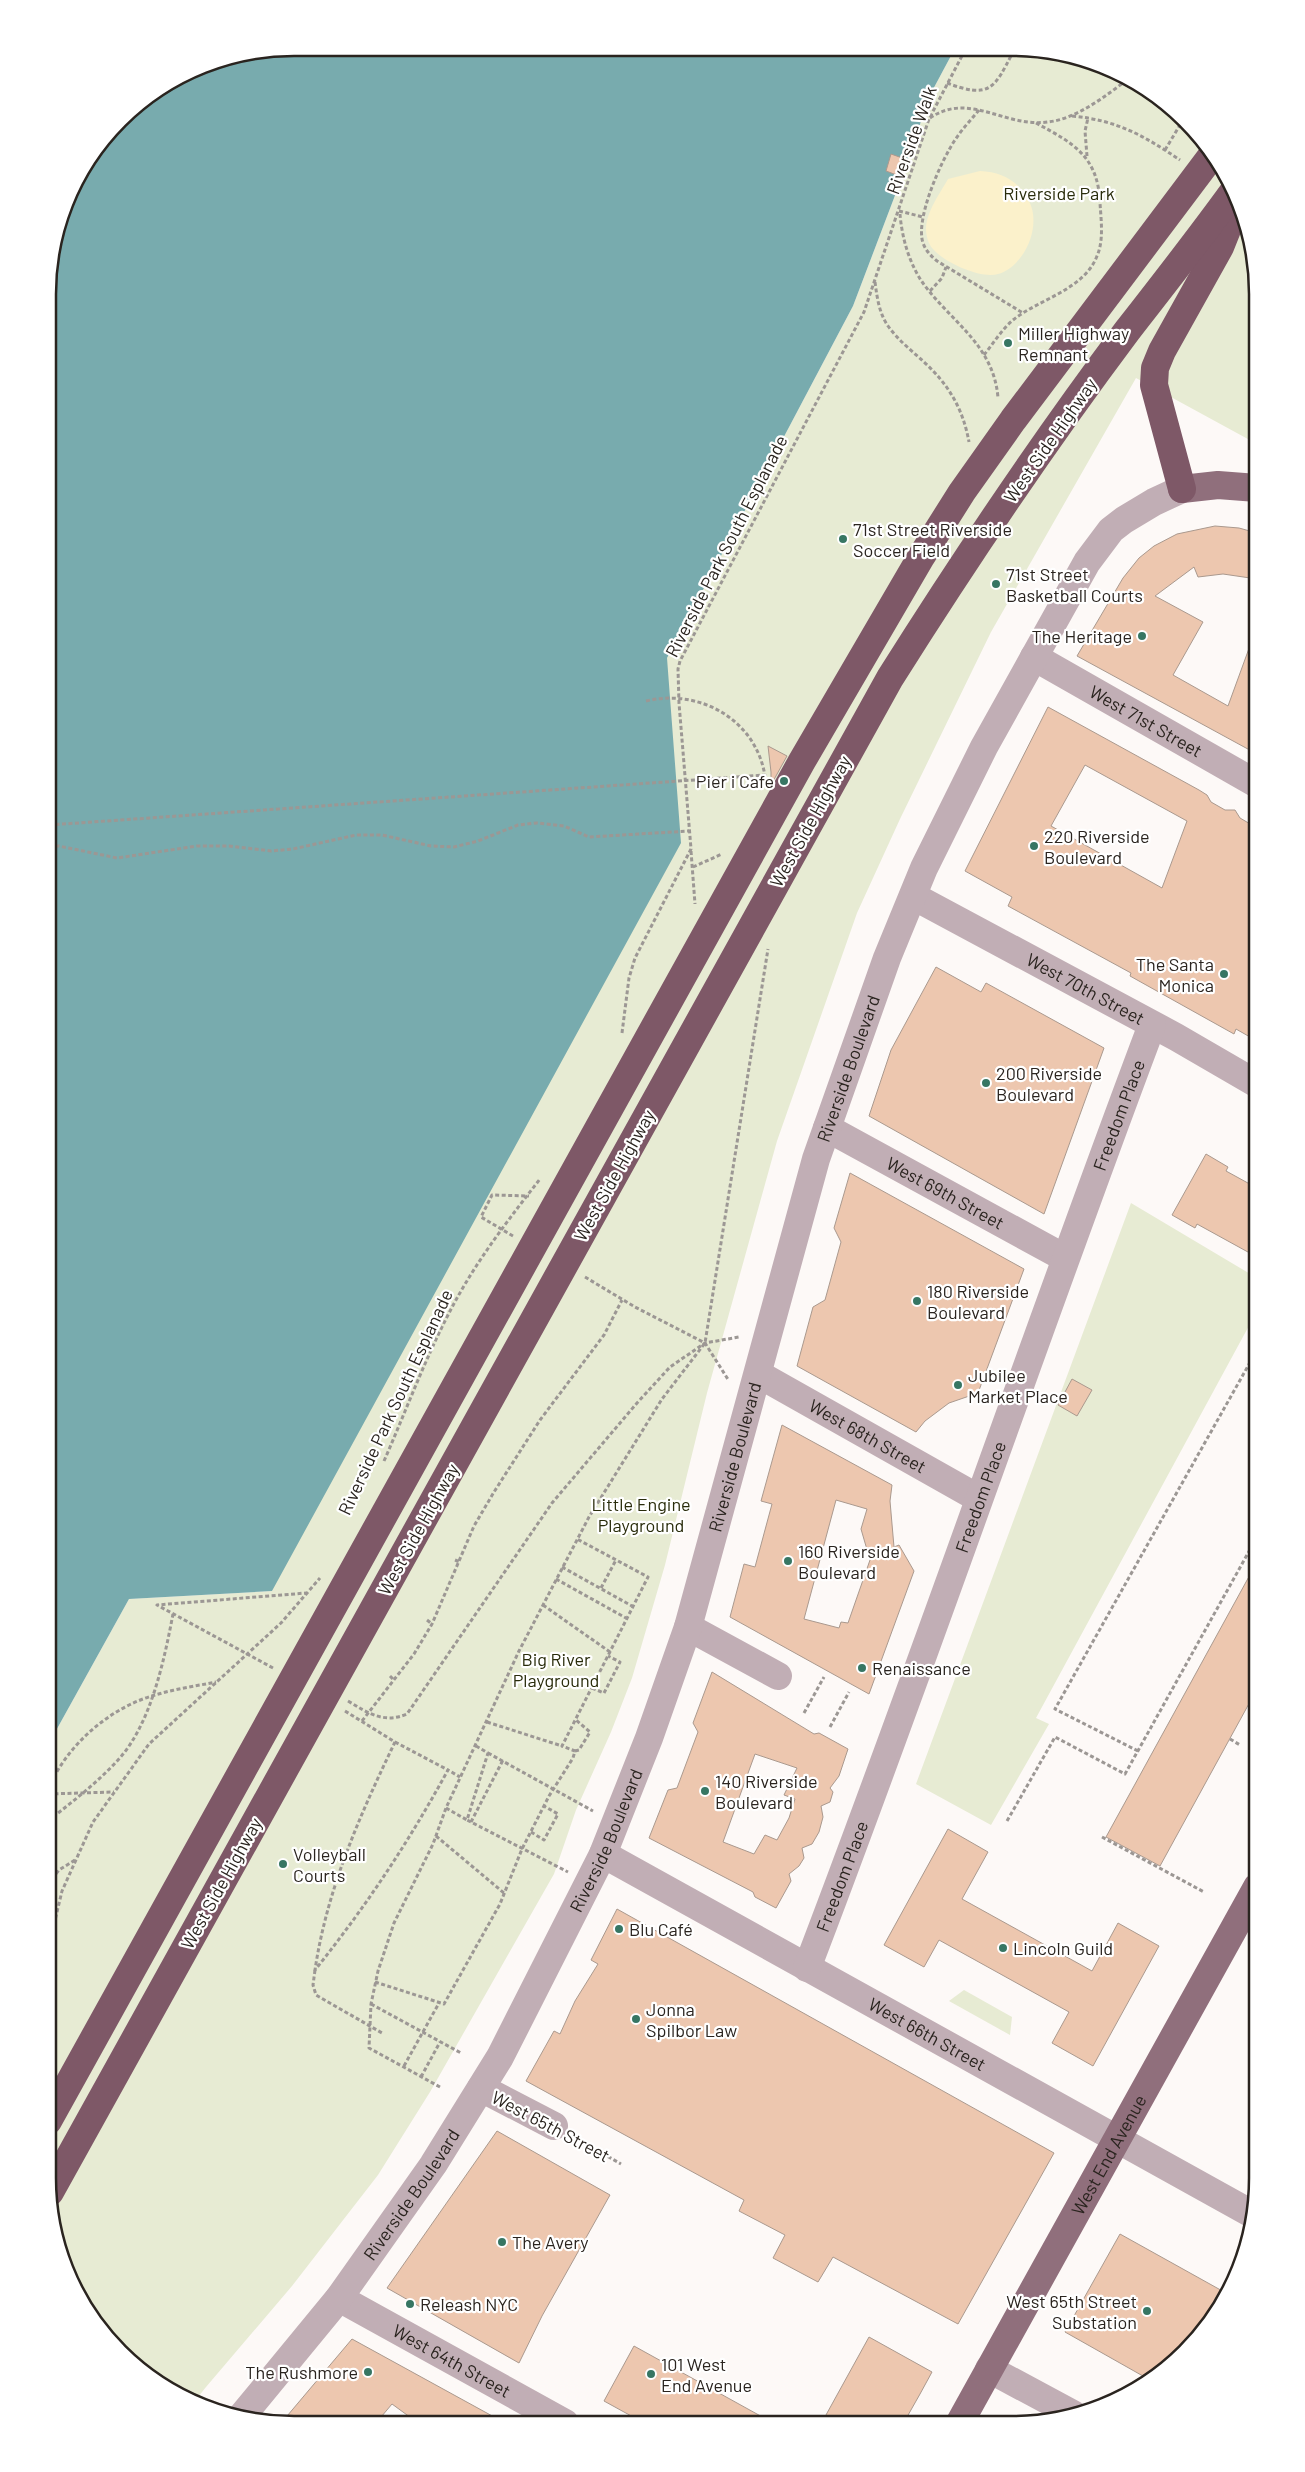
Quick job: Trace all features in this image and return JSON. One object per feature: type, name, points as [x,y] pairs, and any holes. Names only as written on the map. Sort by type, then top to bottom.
[{"type":"highway","name":"West Side Highway","points":[[56,2107],[840,693],[921,556],[962,492],[1013,420],[1208,161]]},
{"type":"highway","name":"West Side Highway","points":[[56,2181],[890,678],[975,545],[1127,331],[1231,204]]},
{"type":"highway","points":[[1182,489],[1156,393],[1155,368],[1162,351],[1220,247],[1231,204]]},
{"type":"main road","points":[[1182,489],[1218,485],[1249,487]]},
{"type":"main road","name":"West End Avenue","points":[[964,2416],[1249,1901]]},
{"type":"street","name":"Riverside Boulevard","points":[[246,2411],[339,2298],[410,2199],[481,2088],[523,2014],[603,1854],[649,1738],[688,1627],[805,1196],[827,1128],[888,958],[913,896],[976,763],[1087,562],[1111,530],[1139,510],[1182,489]]},
{"type":"street","name":"West 71st Street","points":[[1034,657],[1248,779]]},
{"type":"street","name":"West 70th Street","points":[[913,896],[1249,1080]]},
{"type":"street","name":"Freedom Place","points":[[807,1968],[887,1756],[1065,1258],[1152,1025]]},
{"type":"street","name":"West 69th Street","points":[[827,1128],[1065,1258]]},
{"type":"street","name":"West 68th Street","points":[[758,1374],[978,1498]]},
{"type":"street","points":[[688,1627],[778,1676]]},
{"type":"street","name":"West 66th Street","points":[[603,1854],[1246,2211]]},
{"type":"street","name":"West 65th Street","points":[[481,2088],[554,2126]]},
{"type":"street","name":"West 64th Street","points":[[339,2298],[552,2416]]},
{"type":"street","points":[[990,2369],[1065,2409]]},
{"type":"path","name":"Riverside Walk","points":[[900,211],[930,119],[962,56]]},
{"type":"path","points":[[947,83],[964,89],[980,91],[992,87],[1011,56]]},
{"type":"path","points":[[930,119],[950,108],[979,110],[1008,120],[1047,122],[1071,116],[1120,83]]},
{"type":"path","points":[[979,110],[955,140],[930,193],[921,224],[923,243],[928,253],[946,267],[1023,313]]},
{"type":"path","points":[[1071,116],[1088,118],[1131,129],[1180,160]]},
{"type":"path","points":[[1088,118],[1085,131],[1088,160]]},
{"type":"path","points":[[984,355],[1012,320],[1071,285],[1083,275],[1097,258],[1101,242],[1100,190],[1093,167],[1068,140],[1036,122]]},
{"type":"path","points":[[1165,150],[1179,126]]},
{"type":"path","points":[[900,211],[923,217]]},
{"type":"path","name":"Riverside Park South Esplanade","points":[[695,907],[678,669],[685,650],[864,312],[900,211]]},
{"type":"path","points":[[930,291],[942,278],[946,267]]},
{"type":"path","points":[[875,281],[879,305],[888,326],[941,379],[955,399],[965,420],[970,447]]},
{"type":"path","points":[[56,825],[686,780],[765,778],[756,747],[739,724],[717,708],[679,698],[646,701]]},
{"type":"path","points":[[56,846],[117,858],[197,846],[229,846],[271,851],[293,849],[356,834],[382,835],[431,846],[454,847],[478,841],[518,825],[537,823],[564,826],[589,837],[689,831]]},
{"type":"path","points":[[620,1041],[626,1013],[629,978],[635,958],[691,849]]},
{"type":"path","points":[[693,867],[730,849]]},
{"type":"path","points":[[440,2087],[369,2048],[371,2004],[375,1982],[394,1923],[436,1836],[460,1776],[542,1605],[577,1539],[662,1399],[705,1343],[770,941]]},
{"type":"path","name":"Riverside Park South Esplanade","points":[[383,1463],[434,1343],[461,1291],[501,1229],[542,1176]]},
{"type":"path","points":[[515,1238],[481,1218],[492,1195],[535,1196]]},
{"type":"path","points":[[579,1274],[622,1300],[705,1343],[729,1381]]},
{"type":"path","points":[[362,1721],[414,1654],[432,1624],[474,1526],[540,1420],[604,1335],[622,1300]]},
{"type":"path","points":[[347,1700],[368,1713],[388,1719],[407,1714],[552,1503],[670,1367],[705,1343],[739,1336]]},
{"type":"path","points":[[1138,1751],[1054,1709],[1249,1364]]},
{"type":"path","points":[[562,1746],[648,1578],[577,1539]]},
{"type":"path","points":[[1007,1821],[1055,1737],[1125,1774],[1249,1551]]},
{"type":"path","points":[[455,1560],[460,1562]]},
{"type":"path","points":[[601,1588],[616,1560]]},
{"type":"path","points":[[562,1567],[632,1606]]},
{"type":"path","points":[[56,1916],[62,1891],[93,1822],[149,1744],[281,1623],[324,1573]]},
{"type":"path","points":[[556,1579],[626,1618]]},
{"type":"path","points":[[281,1672],[157,1605],[307,1593]]},
{"type":"path","points":[[542,1605],[620,1662],[604,1693],[592,1688]]},
{"type":"path","points":[[56,1814],[119,1759],[142,1721],[153,1695],[166,1650],[173,1614]]},
{"type":"path","points":[[426,1620],[432,1624]]},
{"type":"path","points":[[390,1676],[394,1680]]},
{"type":"path","points":[[804,1713],[824,1677]]},
{"type":"path","points":[[56,1770],[77,1744],[107,1716],[153,1695],[216,1681]]},
{"type":"path","points":[[830,1726],[849,1692]]},
{"type":"path","points":[[341,1709],[396,1742],[460,1776]]},
{"type":"path","points":[[487,1722],[575,1751],[580,1750],[590,1732],[576,1720]]},
{"type":"path","points":[[1230,1739],[1240,1745]]},
{"type":"path","points":[[382,2033],[316,1995],[313,1985],[320,1939],[349,1846],[365,1805],[396,1742]]},
{"type":"path","points":[[476,1746],[593,1811]]},
{"type":"path","points":[[375,1982],[444,2004],[504,1893],[522,1850],[544,1806],[573,1758],[575,1751]]},
{"type":"path","points":[[467,1820],[488,1753]]},
{"type":"path","points":[[471,1822],[503,1760]]},
{"type":"path","points":[[315,1970],[345,1933],[400,1855],[448,1770]]},
{"type":"path","points":[[56,1794],[114,1792]]},
{"type":"path","points":[[531,1832],[544,1840],[558,1814],[544,1806]]},
{"type":"path","points":[[446,1808],[522,1850],[568,1872]]},
{"type":"path","points":[[436,1836],[504,1893]]},
{"type":"path","points":[[1102,1837],[1204,1892]]},
{"type":"path","points":[[56,1874],[76,1859]]},
{"type":"path","points":[[404,2066],[439,2003]]},
{"type":"path","points":[[371,2004],[461,2053]]},
{"type":"path","points":[[421,2077],[440,2042]]},
{"type":"path","name":"West 65th Street","points":[[554,2126],[621,2164]]},
{"type":"green space","points":[[951,56],[1041,58],[1072,64],[1102,74],[1130,88],[1168,115],[1190,137],[1209,162],[1231,203],[1244,248],[1249,295],[1249,440],[1136,378],[991,632],[900,819],[857,913],[777,1141],[707,1393],[665,1565],[632,1678],[611,1732],[576,1810],[554,1874],[430,2092],[378,2175],[292,2286],[199,2396],[162,2376],[137,2357],[115,2335],[96,2310],[81,2283],[64,2239],[58,2208],[56,2177],[56,1731],[129,1599],[272,1591],[586,842],[667,658],[853,306],[902,177],[930,95]]},
{"type":"green space","points":[[1131,1203],[1249,1273],[1249,1326],[1036,1718],[1049,1724],[991,1825],[916,1784]]},
{"type":"green space","points":[[964,1990],[1012,2017],[1010,2035],[949,2001]]},
{"type":"sand","points":[[980,171],[996,173],[1015,183],[1025,194],[1033,211],[1032,233],[1023,254],[1008,270],[991,275],[964,269],[946,260],[933,249],[926,234],[927,222],[934,202],[948,179]]},
{"type":"water","points":[[295,56],[951,56],[930,95],[902,177],[853,306],[667,658],[681,843],[272,1591],[129,1599],[56,1731],[56,295],[58,264],[64,233],[74,203],[88,175],[115,137],[137,115],[162,96],[203,74],[233,64],[264,58]]},
{"type":"building","points":[[891,154],[908,160],[902,177],[886,171]]},
{"type":"building","name":"The Heritage","points":[[1215,526],[1249,531],[1249,578],[1223,574],[1198,577],[1194,567],[1155,596],[1203,622],[1173,675],[1228,706],[1249,648],[1249,750],[1077,656],[1123,578],[1139,558],[1154,546],[1177,534]]},
{"type":"building","points":[[1048,707],[1199,790],[1207,795],[1211,802],[1225,810],[1235,810],[1240,818],[1249,823],[1249,1036],[1236,1029],[1234,1034],[1130,976],[1131,973],[1008,906],[1012,897],[965,871]],"holes":[[[1085,765],[1187,821],[1162,888],[1051,826]]]},
{"type":"building","points":[[768,746],[787,756],[771,785],[771,772]]},
{"type":"building","name":"200 Riverside Boulevard","points":[[936,967],[981,992],[986,983],[1104,1048],[1044,1214],[869,1116],[891,1050]]},
{"type":"building","points":[[1206,1154],[1228,1167],[1226,1171],[1249,1184],[1249,1253],[1197,1224],[1195,1228],[1172,1215]]},
{"type":"building","name":"180 Riverside Boulevard","points":[[850,1173],[1024,1269],[978,1393],[949,1403],[925,1421],[916,1432],[797,1366],[813,1307],[825,1300],[841,1242],[834,1228]]},
{"type":"building","points":[[1072,1379],[1092,1390],[1077,1416],[1058,1405]]},
{"type":"building","name":"160 Riverside Boulevard","points":[[782,1425],[892,1485],[890,1501],[894,1547],[899,1545],[914,1571],[869,1694],[730,1617],[744,1564],[755,1567],[772,1504],[761,1501]],"holes":[[[836,1500],[867,1509],[861,1529],[870,1560],[848,1623],[841,1622],[839,1628],[804,1619]]]},
{"type":"building","points":[[1249,1577],[1249,1704],[1160,1866],[1106,1837]]},
{"type":"building","name":"140 Riverside Boulevard","points":[[712,1672],[814,1734],[819,1733],[848,1749],[839,1776],[830,1788],[833,1792],[830,1802],[821,1806],[823,1817],[819,1832],[812,1844],[802,1848],[804,1858],[799,1866],[789,1874],[791,1881],[776,1908],[755,1897],[753,1892],[649,1838],[668,1790],[677,1788],[698,1732],[693,1723]],"holes":[[[755,1754],[797,1768],[784,1795],[795,1799],[789,1818],[777,1840],[765,1835],[754,1854],[723,1842]]]},
{"type":"building","name":"Lincoln Guild","points":[[948,1829],[988,1852],[962,1899],[1092,1971],[1118,1923],[1159,1946],[1093,2066],[1052,2043],[1069,2012],[939,1940],[924,1967],[884,1945]]},
{"type":"building","points":[[617,1909],[1054,2153],[958,2324],[833,2257],[818,2282],[773,2258],[785,2235],[739,2211],[744,2200],[526,2081],[554,2031],[560,2034],[575,2001],[598,1964],[591,1960]]},
{"type":"building","name":"The Avery","points":[[497,2131],[610,2195],[542,2316],[519,2363],[387,2288]]},
{"type":"building","name":"West 65th Street Substation","points":[[1120,2234],[1220,2290],[1209,2310],[1190,2335],[1168,2357],[1143,2376],[1065,2332]]},
{"type":"building","points":[[869,2337],[932,2372],[908,2416],[825,2416]]},
{"type":"building","name":"The Rushmore","points":[[352,2339],[492,2416],[408,2416],[392,2404],[382,2416],[287,2416]]},
{"type":"building","name":"101 West End Avenue","points":[[634,2346],[761,2416],[631,2416],[604,2401]]},
{"type":"place","name":"Miller Highway Remnant","points":[[1008,343]]},
{"type":"place","name":"71st Street Riverside Soccer Field","points":[[843,539]]},
{"type":"place","name":"71st Street Basketball Courts","points":[[996,584]]},
{"type":"place","name":"The Heritage","points":[[1142,636]]},
{"type":"place","name":"Pier i Cafe","points":[[784,781]]},
{"type":"place","name":"220 Riverside Boulevard","points":[[1034,846]]},
{"type":"place","name":"The Santa Monica","points":[[1224,974]]},
{"type":"place","name":"200 Riverside Boulevard","points":[[986,1083]]},
{"type":"place","name":"180 Riverside Boulevard","points":[[917,1301]]},
{"type":"place","name":"Jubilee Market Place","points":[[958,1385]]},
{"type":"place","name":"160 Riverside Boulevard","points":[[788,1561]]},
{"type":"place","name":"Renaissance","points":[[862,1668]]},
{"type":"place","name":"140 Riverside Boulevard","points":[[705,1791]]},
{"type":"place","name":"Volleyball Courts","points":[[283,1864]]},
{"type":"place","name":"Blu Café","points":[[619,1929]]},
{"type":"place","name":"Lincoln Guild","points":[[1003,1948]]},
{"type":"place","name":"Jonna Spilbor Law","points":[[636,2019]]},
{"type":"place","name":"The Avery","points":[[502,2242]]},
{"type":"place","name":"Releash NYC","points":[[410,2304]]},
{"type":"place","name":"West 65th Street Substation","points":[[1147,2311]]},
{"type":"place","name":"The Rushmore","points":[[368,2372]]},
{"type":"place","name":"101 West End Avenue","points":[[651,2374]]},
{"type":"park label","name":"Riverside Park","points":[[1059,193]]},
{"type":"park label","name":"Little Engine Playground","points":[[641,1514]]},
{"type":"park label","name":"Big River Playground","points":[[556,1669]]}]
